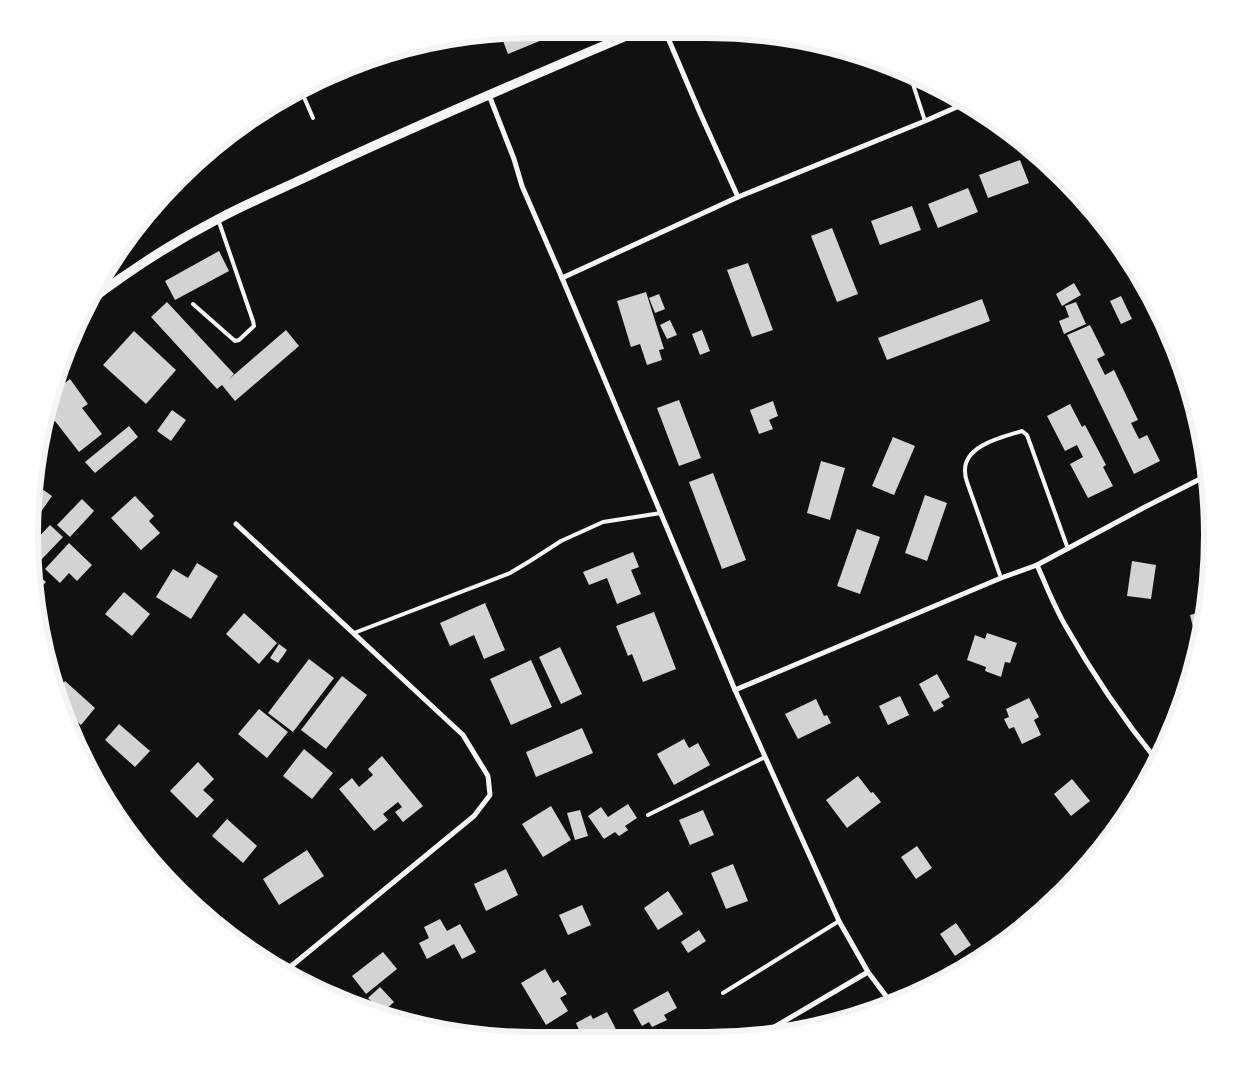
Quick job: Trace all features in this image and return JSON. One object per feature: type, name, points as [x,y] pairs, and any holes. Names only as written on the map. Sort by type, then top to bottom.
[{"type":"street","points":[[100,293],[169,247],[218,219],[489,94],[621,38]]},
{"type":"street","points":[[668,38],[738,197]]},
{"type":"street","points":[[489,94],[514,159],[522,186],[735,690],[839,920],[868,972],[888,998]]},
{"type":"street","points":[[562,278],[738,197],[959,106]]},
{"type":"street","points":[[108,280],[111,285]]},
{"type":"street","points":[[735,690],[1001,578],[1037,565],[1200,479]]},
{"type":"street","points":[[236,524],[463,735],[488,776],[490,795],[474,816],[289,968]]},
{"type":"street","points":[[1037,565],[1064,623],[1101,685],[1152,755]]},
{"type":"street","points":[[773,1028],[868,972]]},
{"type":"lane","points":[[912,82],[925,121]]},
{"type":"lane","points":[[303,95],[313,118]]},
{"type":"lane","points":[[193,304],[234,340],[239,340],[254,326],[254,321],[218,219]]},
{"type":"lane","points":[[1001,578],[964,469],[976,448],[988,442],[1022,431],[1027,435],[1068,549]]},
{"type":"lane","points":[[354,633],[510,573],[561,541],[603,522],[661,513]]},
{"type":"lane","points":[[648,815],[765,757]]},
{"type":"lane","points":[[723,994],[839,920]]},
{"type":"building","points":[[547,38],[508,54],[502,39]]},
{"type":"building","points":[[1020,160],[1029,183],[988,198],[979,175]]},
{"type":"building","points":[[968,188],[978,212],[938,228],[928,204]]},
{"type":"building","points":[[912,206],[921,230],[880,245],[871,221]]},
{"type":"building","points":[[832,228],[858,294],[837,302],[811,236]]},
{"type":"building","points":[[219,251],[229,271],[175,300],[165,281]]},
{"type":"building","points":[[748,263],[773,330],[752,337],[727,270]]},
{"type":"building","points":[[1074,283],[1081,295],[1062,306],[1056,294]]},
{"type":"building","points":[[646,292],[664,349],[659,350],[662,360],[647,365],[640,344],[631,347],[617,301]]},
{"type":"building","points":[[659,294],[665,309],[655,313],[649,298]]},
{"type":"building","points":[[1121,296],[1132,319],[1121,324],[1110,301]]},
{"type":"building","points":[[982,299],[990,321],[887,360],[878,338]]},
{"type":"building","points":[[167,302],[234,374],[228,380],[286,330],[299,346],[235,401],[222,385],[217,389],[151,317]]},
{"type":"building","points":[[1076,302],[1086,324],[1064,334],[1059,321],[1069,317],[1065,306]]},
{"type":"building","points":[[670,320],[677,335],[667,339],[660,325]]},
{"type":"building","points":[[1090,325],[1105,355],[1097,359],[1105,375],[1114,370],[1138,420],[1131,423],[1139,439],[1147,435],[1160,461],[1134,474],[1067,335]]},
{"type":"building","points":[[702,330],[710,351],[700,355],[692,334]]},
{"type":"building","points":[[134,331],[176,370],[146,404],[103,365]]},
{"type":"building","points":[[70,379],[88,404],[82,408],[102,434],[79,452],[55,421],[50,425],[60,387]]},
{"type":"building","points":[[679,400],[701,458],[679,466],[657,408]]},
{"type":"building","points":[[773,401],[778,416],[769,420],[773,429],[759,434],[750,410]]},
{"type":"building","points":[[1070,404],[1082,427],[1085,425],[1106,465],[1103,467],[1113,486],[1088,498],[1070,464],[1083,457],[1077,445],[1065,451],[1047,416]]},
{"type":"building","points":[[172,410],[186,420],[171,441],[157,431]]},
{"type":"building","points":[[129,426],[138,437],[95,473],[85,462]]},
{"type":"building","points":[[893,437],[915,446],[894,495],[872,486]]},
{"type":"building","points":[[821,461],[845,468],[830,520],[807,513]]},
{"type":"building","points":[[713,473],[746,560],[722,569],[689,482]]},
{"type":"building","points":[[40,488],[52,496],[39,515]]},
{"type":"building","points":[[925,495],[947,503],[927,561],[905,553]]},
{"type":"building","points":[[135,496],[154,516],[149,521],[160,533],[141,550],[111,518]]},
{"type":"building","points":[[82,499],[94,511],[70,537],[57,525]]},
{"type":"building","points":[[50,525],[63,537],[41,560],[39,558],[38,538]]},
{"type":"building","points":[[857,529],[880,537],[860,594],[837,586]]},
{"type":"building","points":[[69,543],[92,565],[77,581],[69,573],[60,583],[45,569]]},
{"type":"building","points":[[633,552],[639,567],[631,570],[641,594],[617,604],[607,578],[589,585],[583,572]]},
{"type":"building","points":[[1132,561],[1156,565],[1151,599],[1127,596]]},
{"type":"building","points":[[197,563],[218,576],[191,619],[156,597],[173,569],[188,578]]},
{"type":"building","points":[[40,576],[46,582],[41,588]]},
{"type":"building","points":[[124,592],[150,614],[132,636],[105,614]]},
{"type":"building","points":[[485,603],[505,650],[484,659],[474,635],[450,646],[440,623]]},
{"type":"building","points":[[654,612],[676,669],[643,682],[632,654],[628,656],[616,626]]},
{"type":"building","points":[[244,613],[277,643],[259,664],[226,634]]},
{"type":"building","points":[[1197,613],[1194,631],[1190,615]]},
{"type":"building","points":[[987,633],[1017,643],[1010,663],[1005,662],[1001,677],[985,671],[986,667],[967,660],[975,635],[985,639]]},
{"type":"building","points":[[279,644],[287,650],[278,663],[270,658]]},
{"type":"building","points":[[560,647],[582,694],[561,704],[539,657]]},
{"type":"building","points":[[309,659],[334,678],[293,732],[268,713]]},
{"type":"building","points":[[531,660],[552,707],[511,725],[490,679]]},
{"type":"building","points":[[937,674],[950,697],[941,702],[944,706],[934,712],[919,684]]},
{"type":"building","points":[[342,676],[367,695],[326,749],[301,730]]},
{"type":"building","points":[[65,681],[95,708],[81,725],[72,717],[61,686]]},
{"type":"building","points":[[900,696],[909,715],[888,725],[879,706]]},
{"type":"building","points":[[1029,698],[1039,717],[1034,720],[1041,735],[1022,744],[1014,727],[1009,729],[1004,719],[1009,717],[1006,709]]},
{"type":"building","points":[[816,699],[824,716],[827,715],[831,723],[798,739],[785,714]]},
{"type":"building","points":[[259,709],[288,732],[267,758],[238,734]]},
{"type":"building","points":[[119,724],[150,751],[135,767],[105,740]]},
{"type":"building","points":[[582,728],[593,753],[536,777],[526,752]]},
{"type":"building","points":[[684,739],[689,748],[698,743],[710,765],[674,785],[657,754]]},
{"type":"building","points":[[304,749],[333,773],[312,799],[283,776]]},
{"type":"building","points":[[382,756],[423,806],[403,822],[395,812],[402,807],[398,802],[383,814],[388,820],[374,831],[339,789],[352,778],[359,787],[373,775],[368,769]]},
{"type":"building","points":[[198,762],[214,779],[203,790],[214,800],[197,818],[170,791]]},
{"type":"building","points":[[858,776],[871,793],[873,792],[881,802],[847,828],[826,800]]},
{"type":"building","points":[[1072,779],[1090,801],[1071,816],[1054,794]]},
{"type":"building","points":[[628,804],[637,818],[625,826],[628,830],[619,836],[615,832],[604,839],[588,816],[601,807],[608,817]]},
{"type":"building","points":[[551,806],[571,840],[543,857],[522,824]]},
{"type":"building","points":[[580,810],[588,836],[575,840],[567,813]]},
{"type":"building","points":[[703,810],[714,835],[690,845],[679,820]]},
{"type":"building","points":[[227,819],[257,846],[243,863],[212,836]]},
{"type":"building","points":[[917,846],[932,868],[916,879],[901,857]]},
{"type":"building","points":[[307,850],[324,876],[279,905],[263,879]]},
{"type":"building","points":[[733,864],[748,901],[726,909],[711,873]]},
{"type":"building","points":[[506,869],[518,895],[486,911],[474,884]]},
{"type":"building","points":[[668,891],[683,914],[658,930],[644,908]]},
{"type":"building","points":[[582,905],[591,925],[568,935],[559,915]]},
{"type":"building","points":[[440,919],[447,931],[460,924],[476,952],[462,959],[454,944],[427,959],[419,943],[429,938],[424,927]]},
{"type":"building","points":[[956,923],[971,945],[955,956],[940,934]]},
{"type":"building","points":[[699,930],[706,941],[688,953],[681,942]]},
{"type":"building","points":[[383,952],[397,969],[366,994],[352,976]]},
{"type":"building","points":[[545,969],[553,983],[558,980],[567,994],[560,998],[568,1011],[546,1025],[521,983]]},
{"type":"building","points":[[380,987],[394,1002],[386,1009],[376,1006],[368,998]]},
{"type":"building","points":[[668,991],[677,1008],[664,1015],[667,1020],[652,1027],[649,1022],[642,1026],[633,1010]]},
{"type":"building","points":[[607,1012],[617,1032],[580,1032],[576,1023],[591,1015],[593,1019]]}]
